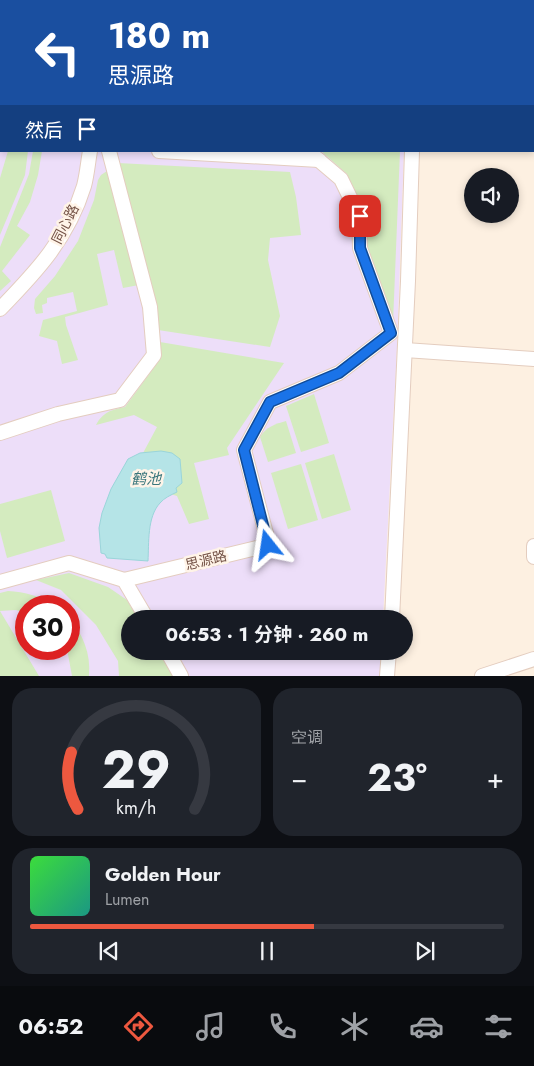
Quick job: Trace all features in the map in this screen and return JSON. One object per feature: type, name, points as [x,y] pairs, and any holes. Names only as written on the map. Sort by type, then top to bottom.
[{"type":"street","name":"同心路","points":[[0,309],[34,275],[62,236],[84,185],[90,152]]},
{"type":"street","points":[[0,433],[58,414],[120,400],[154,355],[150,307],[109,152]]},
{"type":"street","points":[[190,152],[314,156]]},
{"type":"street","points":[[392,610],[412,152]]},
{"type":"street","name":"思源路","points":[[124,580],[268,545],[244,450],[270,402],[339,373],[391,333],[360,248],[360,216],[341,179],[314,156]]},
{"type":"street","points":[[405,350],[534,359]]},
{"type":"street","points":[[534,546],[534,557]]},
{"type":"street","points":[[0,582],[69,563],[124,580],[142,610]]},
{"type":"street","points":[[482,676],[534,659]]},
{"type":"street","points":[[172,660],[182,676]]},
{"type":"street","points":[[386,676],[388,660]]},
{"type":"shaded area","points":[[0,152],[404,152],[397,347],[383,610],[121,610],[121,660],[381,660],[380,676],[0,676]]},
{"type":"green space","points":[[8,152],[28,152],[25,175],[0,235],[0,178]]},
{"type":"green space","points":[[33,152],[42,152],[38,175],[30,202],[17,226],[30,235],[2,271],[11,281],[0,291],[0,247],[29,174]]},
{"type":"green space","points":[[322,152],[400,152],[393,323],[366,247],[365,214],[347,174]]},
{"type":"green space","points":[[118,163],[290,172],[296,197],[301,235],[270,238],[268,260],[280,316],[270,347],[158,330]]},
{"type":"green space","points":[[110,169],[139,285],[123,288],[114,250],[97,254],[108,305],[65,317],[78,360],[62,364],[57,341],[39,336],[43,320],[77,311],[73,292],[47,298],[47,303],[42,305],[43,313],[36,314],[34,308],[35,299],[55,276],[78,241],[94,200],[98,180],[101,175]]},
{"type":"green space","points":[[160,342],[284,363],[227,448],[229,455],[194,463],[209,519],[189,524],[177,496],[128,481],[157,427],[134,415],[96,425],[108,412],[125,407],[161,358]]},
{"type":"green space","points":[[314,394],[329,443],[301,452],[286,406]]},
{"type":"green space","points":[[286,421],[296,453],[268,462],[260,437],[271,426]]},
{"type":"green space","points":[[334,454],[351,510],[322,519],[305,463]]},
{"type":"green space","points":[[301,464],[318,520],[288,529],[271,473]]},
{"type":"green space","points":[[51,490],[65,541],[7,558],[0,531],[0,504]]},
{"type":"green space","points":[[69,573],[108,587],[127,600],[133,610],[121,610],[121,660],[163,660],[173,676],[119,676],[118,661],[96,625],[80,609],[80,595],[66,595],[61,590],[36,580]]},
{"type":"green space","points":[[8,591],[33,595],[15,595],[15,610],[0,611],[0,593]]},
{"type":"green space","points":[[0,611],[15,636],[15,660],[29,660],[39,676],[0,676]]},
{"type":"green space","points":[[80,635],[89,660],[89,676],[72,676],[69,660],[80,660]]},
{"type":"water","name":"鹤池","points":[[161,451],[172,453],[180,459],[182,483],[176,488],[177,492],[160,503],[153,515],[148,561],[107,558],[105,554],[101,553],[99,528],[102,513],[111,489],[128,459],[140,453]]},
{"type":"route","points":[[268,545],[244,450],[270,402],[339,373],[391,333],[360,248],[360,216]]}]
